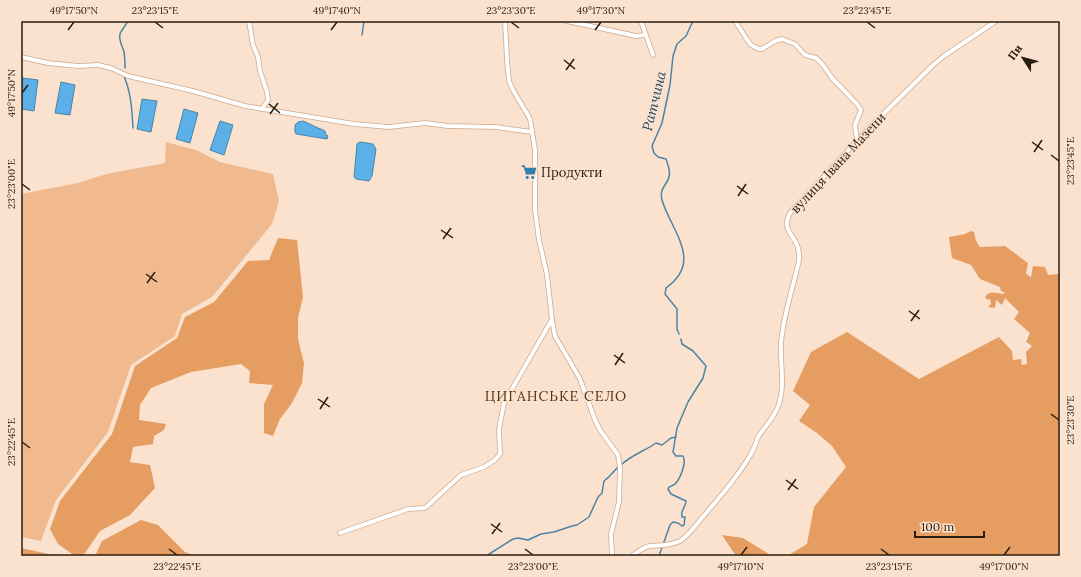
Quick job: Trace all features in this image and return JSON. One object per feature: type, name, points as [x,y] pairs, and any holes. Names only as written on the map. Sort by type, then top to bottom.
[{"type":"street","points":[[249,21],[260,71],[267,92],[268,100],[262,109]]},
{"type":"street","points":[[505,21],[506,60],[509,81],[530,119],[535,150],[535,210],[539,240],[547,275],[555,336],[580,379],[600,430],[618,455],[620,468],[619,502],[611,534],[612,556]]},
{"type":"street","points":[[567,21],[636,36],[646,35]]},
{"type":"street","points":[[641,21],[653,55]]},
{"type":"street","points":[[734,21],[752,45],[759,50],[775,41],[782,39],[795,44],[805,55],[816,58],[861,110],[855,125],[857,141]]},
{"type":"street","name":"вулиця Івана Мазепи","points":[[632,556],[650,546],[663,546],[680,541],[722,495],[752,453],[759,437],[774,415],[779,403],[782,386],[781,346],[783,330],[799,256],[796,243],[786,226],[787,219],[797,204],[933,65],[996,21]]},
{"type":"street","points":[[21,57],[48,63],[78,66],[98,65],[111,68],[128,76],[193,91],[245,106],[354,124],[389,127],[425,123],[448,126],[496,127],[532,132]]},
{"type":"street","points":[[340,533],[408,509],[425,508],[461,475],[484,467],[495,460],[500,454],[498,429],[504,404],[552,320]]},
{"type":"shaded area","points":[[166,142],[196,150],[220,162],[273,174],[279,201],[272,224],[212,297],[182,314],[175,336],[131,365],[108,432],[56,500],[41,541],[21,537],[21,194],[78,183],[106,174],[165,163]]},
{"type":"shaded area","points":[[971,231],[974,232],[976,241],[980,247],[1005,246],[1028,263],[1026,274],[1031,277],[1033,266],[1045,267],[1048,275],[1060,274],[1060,556],[787,556],[807,544],[814,507],[846,467],[832,446],[817,433],[799,421],[810,405],[793,391],[811,352],[847,332],[919,379],[999,337],[1012,351],[1013,360],[1021,359],[1022,365],[1027,364],[1026,352],[1032,346],[1026,342],[1030,333],[1014,319],[1019,312],[1005,298],[1002,305],[996,300],[995,308],[988,307],[991,304],[990,299],[988,300],[985,297],[989,293],[1005,293],[1001,291],[1000,287],[980,279],[971,265],[952,258],[949,237],[965,234]]},
{"type":"shaded area","points":[[278,238],[297,240],[303,297],[298,318],[298,339],[304,363],[302,383],[292,403],[280,419],[273,436],[264,433],[264,404],[273,385],[249,383],[250,371],[241,364],[191,372],[151,388],[140,405],[139,420],[166,424],[164,430],[154,436],[153,444],[133,447],[130,462],[150,465],[155,488],[130,515],[100,531],[83,556],[75,556],[58,544],[50,529],[60,501],[112,434],[135,366],[177,338],[185,317],[214,302],[248,261],[269,260]]},
{"type":"shaded area","points":[[141,520],[158,525],[185,552],[196,556],[95,556],[102,541]]},
{"type":"shaded area","points":[[722,535],[743,538],[772,556],[736,556]]},
{"type":"shaded area","points":[[21,548],[58,556],[21,556]]},
{"type":"water","points":[[23,78],[38,80],[34,111],[21,109]]},
{"type":"water","points":[[61,82],[75,85],[70,115],[55,113]]},
{"type":"water","points":[[142,99],[157,101],[151,132],[137,129]]},
{"type":"water","points":[[184,109],[198,113],[190,143],[176,139]]},
{"type":"water","points":[[220,121],[233,125],[224,155],[210,150]]},
{"type":"water","points":[[303,121],[325,131],[326,135],[328,136],[327,139],[296,134],[295,125],[298,122]]},
{"type":"water","points":[[360,142],[373,144],[376,149],[372,176],[369,181],[356,179],[354,177],[357,144]]},
{"type":"waterway","points":[[125,68],[120,36],[128,21]]},
{"type":"waterway","points":[[362,35],[364,21]]},
{"type":"waterway","name":"Ратчина","points":[[679,334],[677,329],[677,309],[665,294],[666,288],[677,278],[683,267],[684,256],[682,246],[666,212],[661,196],[662,189],[670,175],[666,159],[658,157],[654,153],[652,146],[662,123],[670,85],[673,56],[677,44],[686,36],[693,21]]},
{"type":"waterway","points":[[124,76],[130,95],[133,128]]},
{"type":"waterway","name":"Ратчина","points":[[659,556],[670,525],[673,522],[682,526],[684,525],[685,517],[682,517],[682,510],[686,501],[671,494],[668,489],[669,487],[673,486],[679,478],[684,463],[683,456],[676,456],[673,452],[677,428],[688,402],[703,378],[706,366],[693,351],[682,344],[681,339]]},
{"type":"waterway","points":[[621,465],[629,458],[656,443],[662,445],[671,438],[676,437]]},
{"type":"waterway","points":[[486,556],[513,539],[518,538],[528,540],[541,534],[554,532],[577,525],[589,517],[598,497],[602,493],[604,481],[618,467]]},
{"type":"place","name":"Продукти","points":[[529,172]]},
{"type":"district","name":"ЦИГАНСЬКЕ СЕЛО","points":[[556,396]]}]
